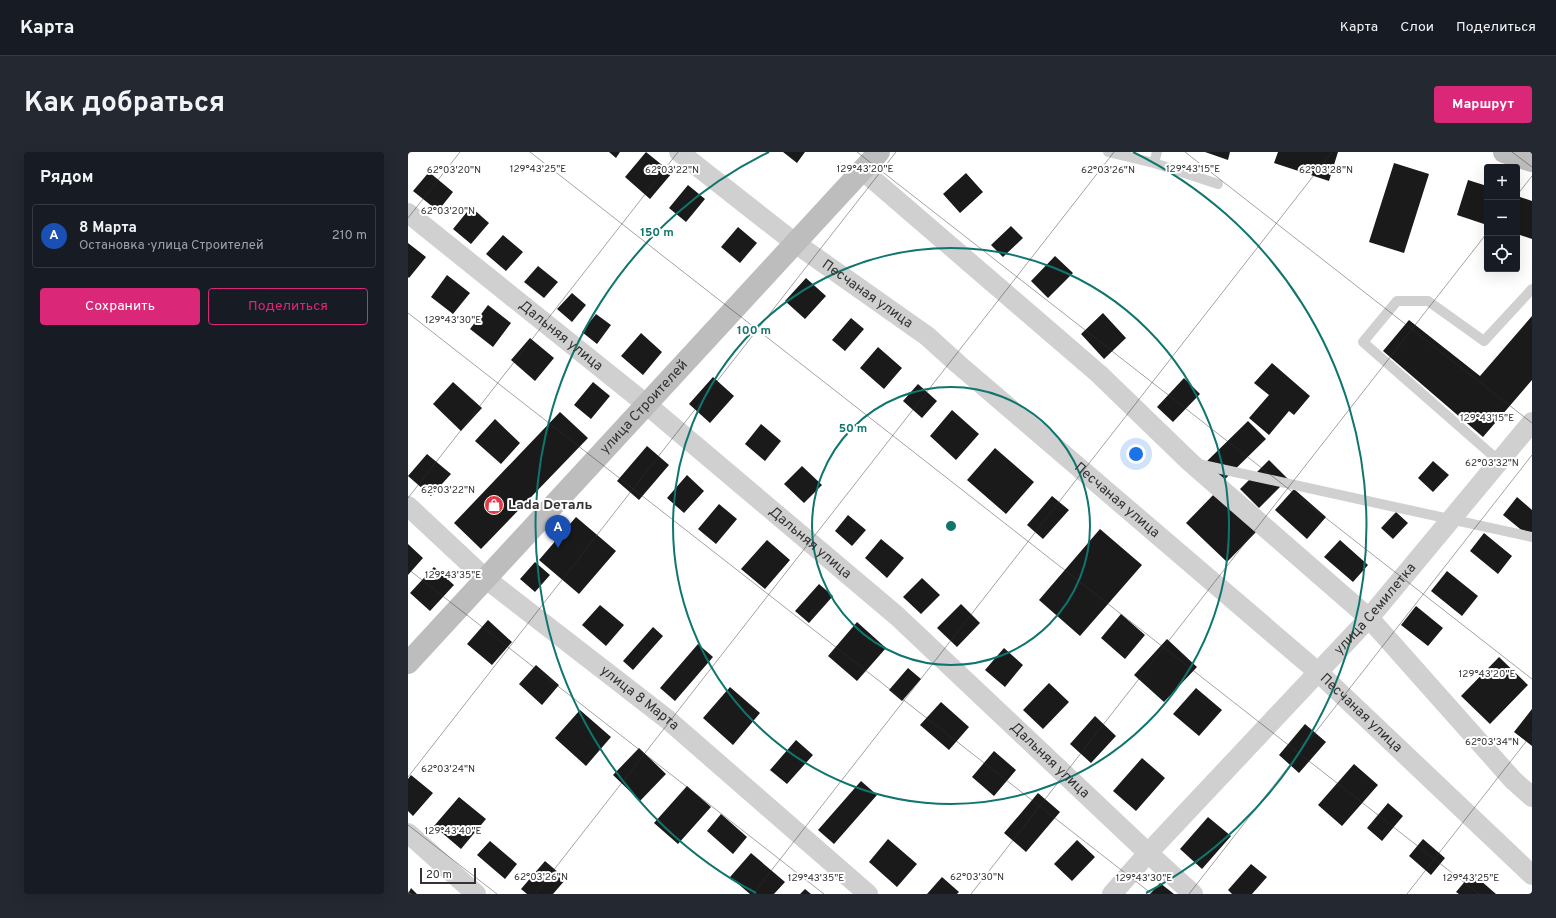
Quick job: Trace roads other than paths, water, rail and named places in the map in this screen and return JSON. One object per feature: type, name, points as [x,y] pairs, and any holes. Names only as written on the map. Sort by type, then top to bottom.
[{"type":"main road","name":"улица Строителей","points":[[408,663],[879,152]]},
{"type":"main road","points":[[1504,152],[1532,161]]},
{"type":"street","name":"Песчаная улица","points":[[679,152],[795,243],[927,336],[1318,673],[1532,875]]},
{"type":"street","points":[[862,170],[1099,374],[1190,462],[1369,618],[1513,780],[1532,797]]},
{"type":"street","name":"Дальняя улица","points":[[408,213],[646,404],[896,616],[1148,854],[1193,894]]},
{"type":"street","name":"улица Семилетка","points":[[1112,894],[1369,618],[1532,422]]},
{"type":"street","name":"улица 8 Марта","points":[[408,506],[485,578],[667,719],[868,894]]},
{"type":"street","points":[[408,833],[476,894]]},
{"type":"lane","points":[[1108,152],[1154,163],[1218,184]]},
{"type":"lane","points":[[1154,163],[1157,152]]},
{"type":"lane","points":[[1499,461],[1363,342],[1397,301],[1428,301],[1484,340],[1532,289]]},
{"type":"lane","points":[[1190,462],[1532,537]]},
{"type":"place","name":"Lada Dеталь","points":[[494,505]]},
{"type":"place","name":"8 Марта","points":[[558,548]]}]
